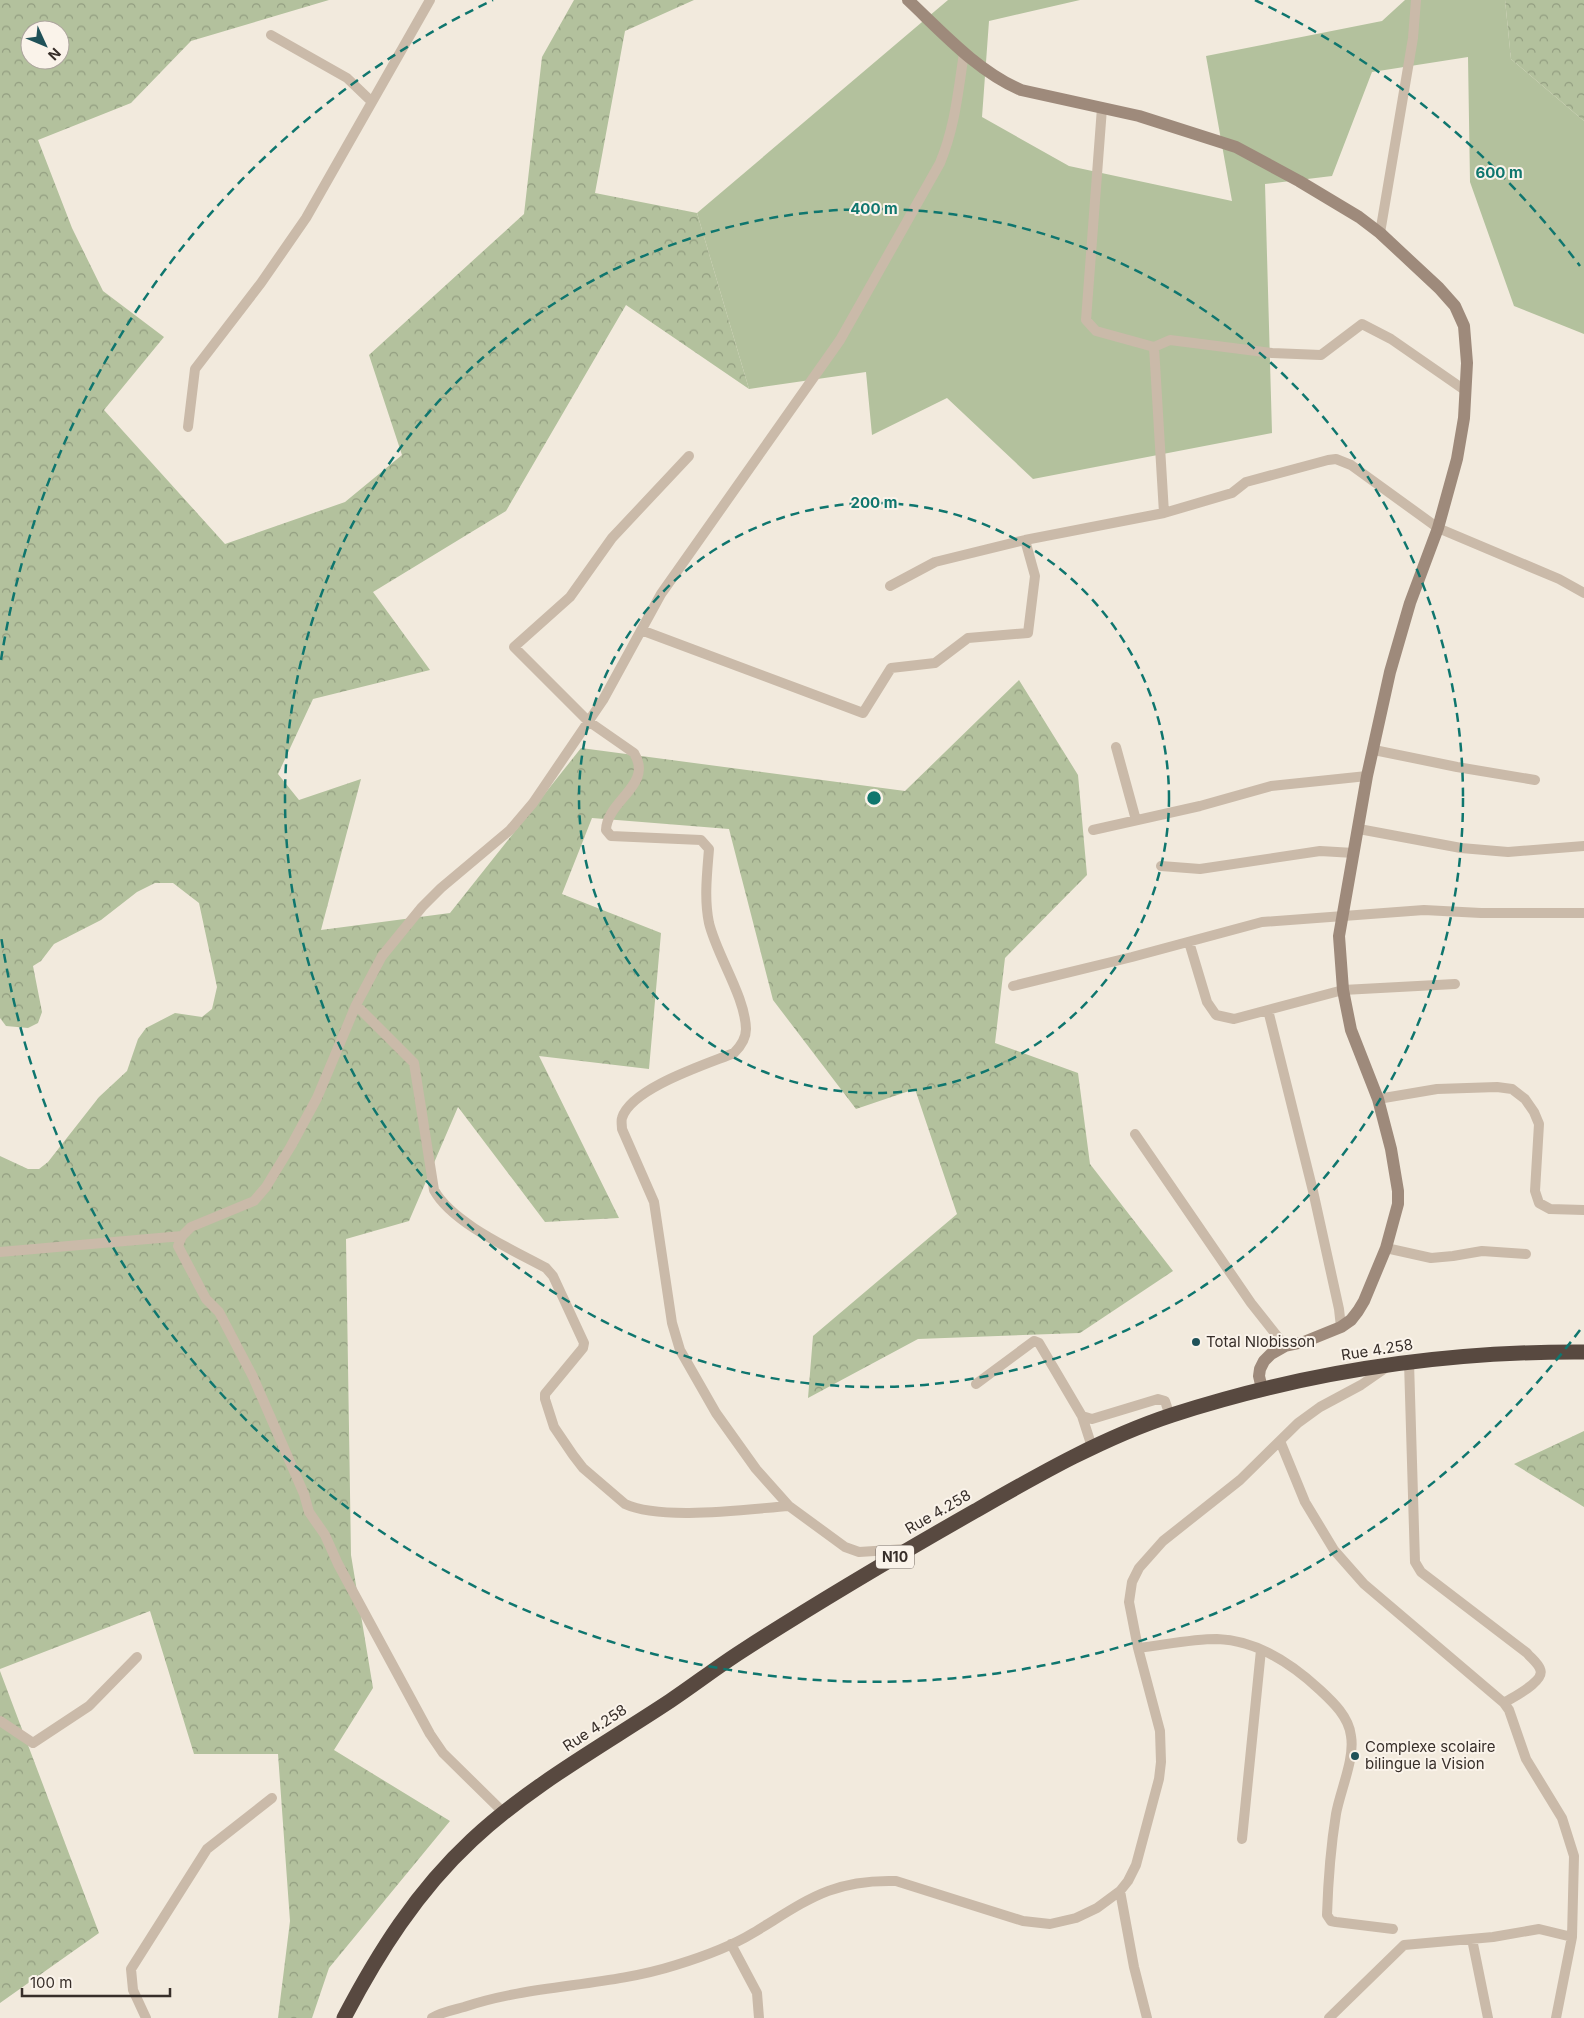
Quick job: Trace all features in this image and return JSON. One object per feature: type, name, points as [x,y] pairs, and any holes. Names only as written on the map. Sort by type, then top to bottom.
[{"type":"highway","name":"Rue 4.258","points":[[344,2018],[375,1961],[414,1902],[470,1842],[503,1812],[542,1783],[669,1702],[741,1652],[910,1548],[1092,1446],[1170,1416],[1262,1389],[1391,1364],[1517,1352],[1584,1352]]},
{"type":"street","points":[[188,427],[195,369],[261,283],[306,218],[430,0]]},
{"type":"street","points":[[908,0],[964,53],[995,77],[1021,90],[1139,116],[1236,147],[1329,198],[1380,233],[1439,288],[1455,306],[1464,326],[1467,363],[1466,391],[1464,418],[1457,459],[1438,528],[1410,603],[1390,672],[1367,776],[1339,936],[1343,990],[1354,1038],[1378,1099],[1391,1149],[1398,1191],[1398,1204],[1386,1248],[1364,1301],[1351,1320],[1342,1327],[1278,1350],[1264,1361],[1259,1376],[1262,1389]]},
{"type":"street","points":[[1380,233],[1413,38],[1416,0]]},
{"type":"street","points":[[271,35],[347,78],[371,101]]},
{"type":"street","points":[[503,1812],[443,1752],[430,1734],[338,1564],[325,1535],[310,1512],[304,1494],[253,1378],[220,1312],[206,1299],[178,1246],[182,1236],[191,1227],[254,1201],[266,1187],[317,1098],[356,1005],[382,956],[422,907],[441,888],[510,830],[533,803],[603,700],[671,579],[840,340],[882,268],[940,163],[950,140],[956,113],[964,53]]},
{"type":"street","points":[[1102,108],[1086,320],[1096,331],[1154,347],[1170,340],[1272,353],[1320,355],[1362,324],[1391,339],[1466,391]]},
{"type":"street","points":[[1154,347],[1164,513]]},
{"type":"street","points":[[689,456],[612,538],[570,597],[514,647],[588,721],[634,752],[639,760],[640,769],[634,783],[609,816],[606,830],[611,836],[701,840],[709,850],[706,888],[709,923],[740,1003],[746,1030],[742,1044],[734,1053],[668,1080],[637,1098],[622,1118],[622,1129],[654,1202],[672,1323],[680,1350],[716,1413],[756,1469],[789,1506],[845,1547],[859,1552],[910,1548]]},
{"type":"street","points":[[890,586],[935,562],[1025,540],[1164,513],[1232,493],[1246,482],[1336,459],[1351,465],[1438,528],[1559,579],[1584,593]]},
{"type":"street","points":[[641,630],[863,713],[891,668],[935,662],[968,638],[1028,634],[1035,576],[1025,540]]},
{"type":"street","points":[[1116,747],[1136,820]]},
{"type":"street","points":[[1374,750],[1457,767],[1535,780]]},
{"type":"street","points":[[1093,830],[1200,806],[1271,786],[1367,776]]},
{"type":"street","points":[[1359,829],[1461,848],[1508,852],[1584,846]]},
{"type":"street","points":[[1161,866],[1200,869],[1320,851],[1354,853]]},
{"type":"street","points":[[1013,986],[1262,922],[1424,910],[1481,913],[1584,913]]},
{"type":"street","points":[[1189,942],[1208,1002],[1216,1015],[1234,1019],[1343,990],[1455,984]]},
{"type":"street","points":[[356,1005],[414,1063],[434,1190],[439,1200],[459,1217],[484,1234],[546,1268],[553,1276],[584,1342],[583,1348],[546,1394],[545,1399],[554,1427],[583,1468],[625,1504],[632,1507],[674,1513],[789,1506]]},
{"type":"street","points":[[1268,1010],[1315,1200],[1342,1327]]},
{"type":"street","points":[[1378,1099],[1438,1089],[1497,1087],[1512,1089],[1519,1093],[1534,1112],[1539,1124],[1534,1191],[1536,1197],[1544,1207],[1550,1209],[1584,1210]]},
{"type":"street","points":[[1135,1134],[1250,1303],[1286,1346]]},
{"type":"street","points":[[0,1252],[182,1236]]},
{"type":"street","points":[[1386,1248],[1431,1258],[1482,1251],[1526,1254]]},
{"type":"street","points":[[976,1384],[1034,1341],[1039,1343],[1082,1416],[1092,1446]]},
{"type":"street","points":[[1409,1362],[1415,1562],[1421,1572],[1527,1653],[1541,1669],[1541,1676],[1536,1683],[1504,1703]]},
{"type":"street","points":[[432,2018],[489,1998],[621,1977],[675,1966],[731,1944],[825,1891],[851,1883],[896,1881],[1023,1921],[1050,1924],[1076,1918],[1097,1908],[1120,1891],[1128,1881],[1136,1865],[1159,1779],[1161,1762],[1160,1731],[1138,1648],[1129,1602],[1132,1582],[1139,1568],[1163,1541],[1240,1480],[1308,1414],[1361,1385],[1391,1364]]},
{"type":"street","points":[[1082,1416],[1092,1419],[1158,1399],[1165,1400],[1170,1416]]},
{"type":"street","points":[[1280,1441],[1305,1502],[1334,1550],[1364,1584],[1504,1703],[1511,1715],[1526,1759],[1562,1818],[1574,1856],[1572,1936],[1556,2018]]},
{"type":"street","points":[[1138,1648],[1216,1639],[1235,1641],[1278,1656],[1310,1680],[1335,1704],[1344,1717],[1352,1736],[1351,1753],[1336,1814],[1326,1916],[1331,1921],[1336,1922],[1393,1929]]},
{"type":"street","points":[[1242,1839],[1261,1650]]},
{"type":"street","points":[[0,1721],[33,1743],[89,1706],[137,1657]]},
{"type":"street","points":[[146,2018],[133,1990],[131,1969],[207,1849],[272,1798]]},
{"type":"street","points":[[1120,1891],[1134,1967],[1147,2015],[1157,2018]]},
{"type":"street","points":[[1329,2018],[1404,1945],[1472,1939],[1539,1929],[1572,1936]]},
{"type":"street","points":[[1472,1939],[1488,2018]]},
{"type":"street","points":[[731,1944],[757,1993],[759,2018]]},
{"type":"green space","points":[[0,0],[329,0],[191,41],[131,103],[38,140],[72,228],[103,291],[164,337],[104,410],[225,544],[345,502],[402,455],[369,355],[524,214],[542,57],[574,0],[694,0],[625,31],[595,193],[697,213],[749,389],[626,305],[506,511],[373,592],[430,670],[313,699],[278,774],[299,800],[361,779],[321,930],[450,913],[581,748],[905,791],[1019,680],[1078,775],[1087,875],[1005,958],[995,1043],[1078,1073],[1090,1164],[1173,1271],[1080,1333],[918,1339],[808,1398],[813,1336],[957,1214],[915,1089],[856,1109],[773,1000],[729,829],[592,818],[562,894],[661,933],[649,1069],[539,1056],[619,1218],[545,1222],[458,1107],[409,1221],[346,1239],[351,1555],[373,1688],[334,1750],[450,1821],[329,1968],[312,2018],[278,2018],[290,1921],[278,1754],[194,1754],[150,1611],[0,1669],[0,1156],[28,1169],[39,1169],[48,1162],[99,1097],[127,1071],[138,1039],[146,1028],[175,1013],[202,1017],[212,1009],[217,987],[199,903],[173,883],[155,883],[137,892],[101,920],[54,944],[41,961],[33,966],[42,1012],[38,1023],[28,1028],[6,1026],[0,1018]]},
{"type":"green space","points":[[948,0],[1080,0],[989,21],[982,117],[1069,166],[1232,201],[1206,56],[1382,21],[1405,0],[1505,0],[1511,59],[1584,121],[1584,334],[1514,306],[1470,182],[1468,57],[1372,72],[1332,176],[1265,184],[1272,433],[1033,479],[947,398],[872,435],[866,372],[749,389],[697,213]]},
{"type":"green space","points":[[1505,0],[1584,0],[1584,121],[1511,59]]},
{"type":"green space","points":[[1584,1431],[1584,1507],[1514,1464]]},
{"type":"green space","points":[[0,1671],[99,1933],[0,2003]]},
{"type":"place","name":"Total Nlobisson","points":[[1196,1342]]},
{"type":"place","name":"Complexe scolaire bilingue la Vision","points":[[1355,1756]]}]
